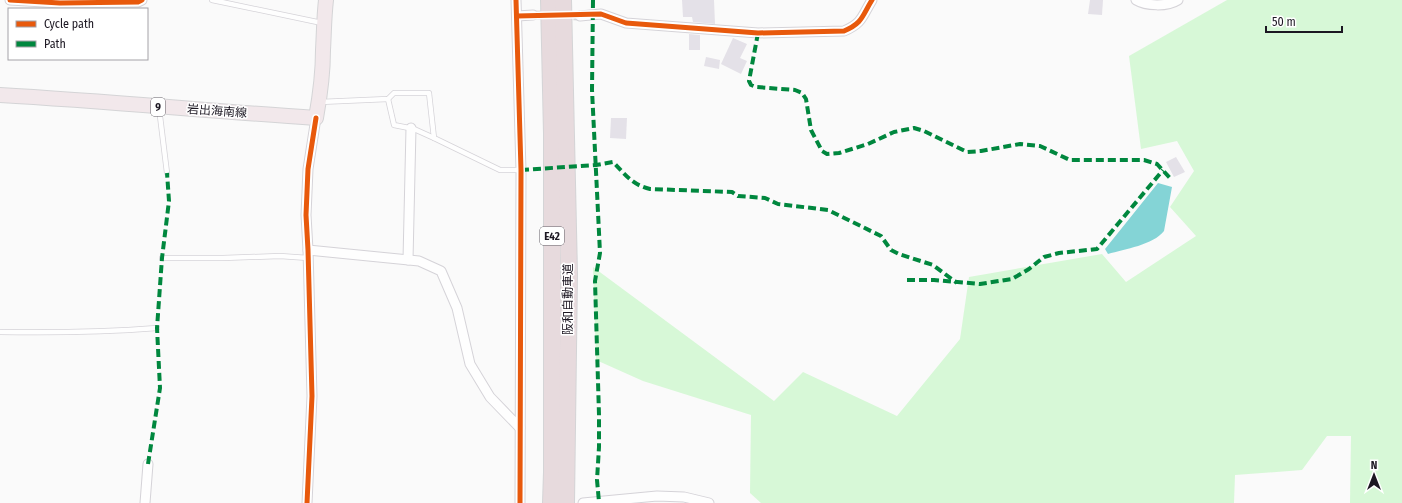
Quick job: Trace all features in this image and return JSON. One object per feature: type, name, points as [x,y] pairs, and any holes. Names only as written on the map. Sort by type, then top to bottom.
[{"type":"highway","name":"阪和自動車道","points":[[549,0],[559,471],[566,503]]},
{"type":"highway","name":"阪和自動車道","points":[[550,503],[559,471],[569,274],[564,0]]},
{"type":"main road","points":[[316,118],[319,102],[323,51],[323,23],[326,0]]},
{"type":"main road","name":"岩出海南線","points":[[0,95],[115,102],[159,107],[316,118]]},
{"type":"street","points":[[10,0],[60,3],[138,2],[142,0]]},
{"type":"street","points":[[516,0],[521,170],[520,503]]},
{"type":"street","points":[[580,16],[600,14],[626,23],[758,33],[844,31],[854,27],[861,21],[872,0]]},
{"type":"street","points":[[1136,0],[1141,3],[1161,4],[1175,2],[1178,0]]},
{"type":"street","points":[[517,16],[533,15]]},
{"type":"street","points":[[306,503],[312,396],[306,215],[308,169],[316,118]]},
{"type":"street","points":[[408,260],[411,128]]},
{"type":"street","points":[[308,254],[420,260],[441,271],[457,308],[470,364],[490,397],[520,428]]},
{"type":"street","points":[[145,503],[148,464]]},
{"type":"street","points":[[583,503],[657,496],[684,497],[709,503]]},
{"type":"lane","points":[[212,0],[323,23]]},
{"type":"lane","points":[[319,102],[388,99],[394,94],[429,94],[434,138]]},
{"type":"lane","points":[[388,99],[394,125],[411,128],[500,170],[521,170]]},
{"type":"lane","points":[[159,107],[167,173]]},
{"type":"lane","points":[[162,258],[224,258],[308,254]]},
{"type":"lane","points":[[0,332],[114,332],[157,328]]},
{"type":"green space","points":[[1227,0],[1402,0],[1402,503],[1350,503],[1351,436],[1327,436],[1302,470],[1235,475],[1234,503],[761,503],[750,493],[751,415],[643,381],[596,360],[593,267],[774,401],[803,372],[897,416],[960,339],[969,277],[1102,254],[1126,282],[1196,236],[1170,207],[1194,171],[1177,141],[1141,149],[1129,56]]},
{"type":"water","points":[[1158,183],[1172,187],[1164,231],[1153,240],[1146,243],[1108,254],[1105,249]]},
{"type":"building","points":[[682,0],[714,0],[715,24],[693,22],[692,17],[683,17]]},
{"type":"building","points":[[1090,0],[1103,0],[1102,15],[1088,14]]},
{"type":"building","points":[[689,34],[700,35],[700,50],[689,50]]},
{"type":"building","points":[[733,38],[747,44],[740,58],[747,61],[741,74],[721,64]]},
{"type":"building","points":[[706,57],[720,60],[719,69],[704,66]]},
{"type":"building","points":[[611,118],[627,118],[626,139],[610,138]]},
{"type":"building","points":[[1176,157],[1185,172],[1174,177],[1166,162]]},
{"type":"tunnel","points":[[533,15],[580,16]]},
{"type":"marked path","points":[[593,0],[592,90],[600,253],[595,281],[599,415],[597,480],[599,502]]},
{"type":"marked path","points":[[758,33],[749,81],[751,85],[756,87],[795,90],[802,93],[806,99],[811,130],[822,151],[827,154],[839,153],[868,144],[894,132],[914,128],[924,131],[967,152],[1020,144],[1040,146],[1070,160],[1144,160],[1157,164],[1170,178]]},
{"type":"marked path","points":[[521,170],[596,165],[613,162],[625,175],[638,185],[650,189],[732,192],[738,196],[765,198],[778,204],[828,210],[881,236],[891,250],[933,265],[957,283]]},
{"type":"marked path","points":[[907,280],[934,280],[980,284],[1012,279],[1029,269],[1044,257],[1059,253],[1097,249],[1163,170]]},
{"type":"marked path","points":[[148,464],[160,388],[157,328],[162,258],[169,201],[167,173]]},
{"type":"cycle path","points":[[10,0],[60,3],[138,2],[142,0]]},
{"type":"cycle path","points":[[516,0],[521,170],[520,503]]},
{"type":"cycle path","points":[[517,16],[601,14],[626,23],[758,33],[844,31],[859,22],[872,0]]},
{"type":"cycle path","points":[[307,503],[312,396],[306,215],[308,169],[316,118]]}]
